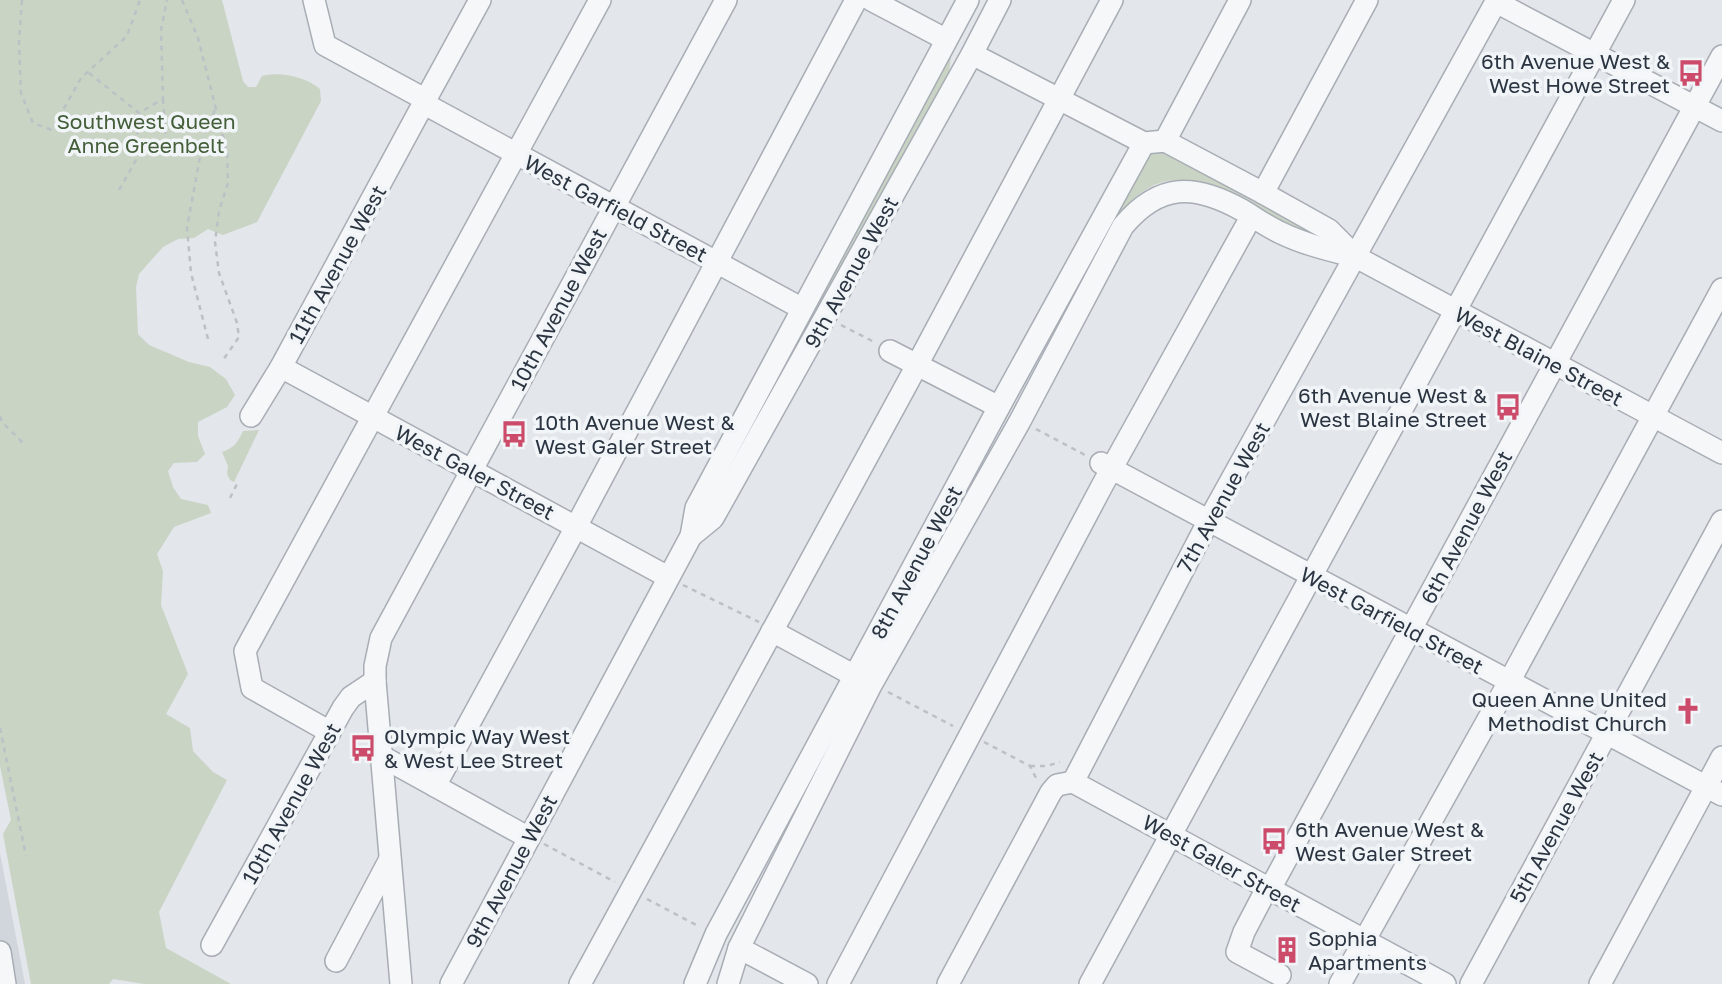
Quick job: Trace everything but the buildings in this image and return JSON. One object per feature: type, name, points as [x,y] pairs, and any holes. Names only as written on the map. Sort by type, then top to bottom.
[{"type":"street","name":"West Garfield Street","points":[[314,0],[325,45],[516,154],[801,308]]},
{"type":"street","name":"11th Avenue West","points":[[251,416],[281,367],[480,0]]},
{"type":"street","points":[[330,732],[252,688],[245,651],[600,0]]},
{"type":"street","name":"10th Avenue West","points":[[212,945],[351,697],[375,681],[377,652],[386,628],[726,0]]},
{"type":"street","points":[[435,786],[856,0]]},
{"type":"street","points":[[872,0],[945,39]]},
{"type":"street","name":"9th Avenue West","points":[[451,984],[536,841],[676,581],[691,536],[696,508],[968,0]]},
{"type":"street","name":"9th Avenue West","points":[[691,536],[713,518],[1000,0]]},
{"type":"street","points":[[580,984],[769,629],[917,365],[1112,0]]},
{"type":"street","name":"8th Avenue West","points":[[729,984],[739,948],[871,684],[999,407],[1240,0]]},
{"type":"street","points":[[1263,193],[1367,0]]},
{"type":"street","points":[[1090,984],[1169,834],[1624,0]]},
{"type":"street","points":[[1496,1],[1722,121]]},
{"type":"street","name":"7th Avenue West","points":[[948,984],[1051,792],[1057,785],[1073,782],[1208,522],[1496,1]]},
{"type":"street","name":"West Blaine Street","points":[[972,54],[1058,99],[1263,193],[1329,230],[1356,257]]},
{"type":"street","name":"6th Avenue West","points":[[1265,886],[1411,629],[1722,56]]},
{"type":"street","name":"West Blaine Street","points":[[1156,198],[1183,190],[1202,193],[1223,201],[1305,244],[1356,257],[1722,453]]},
{"type":"street","name":"8th Avenue West","points":[[695,984],[716,934],[871,684],[1020,421],[1124,226],[1137,210],[1156,198]]},
{"type":"street","points":[[838,984],[1100,463],[1251,217]]},
{"type":"street","points":[[1340,984],[1509,682],[1722,289]]},
{"type":"street","points":[[886,349],[999,407]]},
{"type":"street","name":"West Galer Street","points":[[281,367],[676,581]]},
{"type":"street","name":"West Garfield Street","points":[[1100,463],[1714,791]]},
{"type":"street","name":"5th Avenue West","points":[[1471,984],[1722,521]]},
{"type":"street","points":[[769,629],[871,684]]},
{"type":"street","points":[[375,681],[401,984]]},
{"type":"street","points":[[380,756],[536,841]]},
{"type":"street","points":[[1600,984],[1714,791],[1722,757]]},
{"type":"street","name":"West Galer Street","points":[[1073,782],[1445,984]]},
{"type":"street","points":[[336,961],[390,859]]},
{"type":"street","points":[[1222,945],[1265,886]]},
{"type":"street","points":[[1265,886],[1237,952],[1280,975]]},
{"type":"street","points":[[739,948],[807,984]]},
{"type":"street","points":[[0,952],[5,984]]},
{"type":"path","points":[[22,0],[19,41],[21,93],[33,123],[52,130],[81,78],[127,36],[140,0]]},
{"type":"path","points":[[167,0],[161,30],[167,157]]},
{"type":"path","points":[[182,0],[198,38],[227,152],[228,183],[219,211],[215,242],[219,273],[237,323],[239,337],[223,360]]},
{"type":"path","points":[[88,72],[139,113]]},
{"type":"path","points":[[139,113],[163,99]]},
{"type":"path","points":[[208,339],[191,274],[187,228],[204,135],[215,110]]},
{"type":"path","points":[[119,190],[136,160],[139,113]]},
{"type":"path","points":[[832,320],[886,349]]},
{"type":"path","points":[[0,416],[2,422],[24,444]]},
{"type":"path","points":[[1032,427],[1100,463]]},
{"type":"path","points":[[230,498],[237,484]]},
{"type":"path","points":[[676,581],[769,629]]},
{"type":"path","points":[[871,684],[962,731]]},
{"type":"path","points":[[0,728],[26,856]]},
{"type":"path","points":[[974,737],[1030,766],[1047,766],[1060,762]]},
{"type":"path","points":[[1030,766],[1041,786]]},
{"type":"path","points":[[536,841],[625,887]]},
{"type":"path","points":[[647,899],[708,932]]},
{"type":"shaded area","points":[[0,853],[25,984],[0,984]]},
{"type":"green space","name":"Southwest Queen Anne Greenbelt","points":[[0,0],[222,0],[243,81],[248,87],[256,87],[262,76],[277,74],[300,78],[320,89],[321,101],[257,222],[223,235],[208,229],[194,238],[178,239],[163,247],[139,274],[136,287],[138,334],[149,345],[189,362],[210,367],[226,379],[235,395],[227,407],[198,422],[198,436],[205,454],[197,462],[174,463],[168,471],[173,487],[181,499],[208,505],[211,513],[174,527],[157,554],[163,571],[161,605],[188,674],[166,714],[190,728],[193,751],[213,772],[227,780],[159,912],[166,948],[231,984],[144,984],[113,979],[109,984],[31,984],[3,834],[11,820],[0,766]]},
{"type":"green space","points":[[953,39],[948,81],[812,331],[821,281]]},
{"type":"green space","points":[[1159,151],[1175,153],[1315,233],[1289,225],[1218,190],[1178,180],[1160,183],[1142,192],[1124,209],[1106,234],[870,670],[867,663],[1147,155]]},
{"type":"green space","points":[[259,430],[234,482],[230,480],[222,452],[235,444],[243,431]]},
{"type":"place","name":"6th Avenue West & West Howe Street","points":[[1691,73]]},
{"type":"place","name":"6th Avenue West & West Blaine Street","points":[[1508,407]]},
{"type":"place","name":"10th Avenue West & West Galer Street","points":[[514,434]]},
{"type":"place","name":"Queen Anne United Methodist Church","points":[[1688,711]]},
{"type":"place","name":"Olympic Way West & West Lee Street","points":[[363,748]]},
{"type":"place","name":"6th Avenue West & West Galer Street","points":[[1274,841]]},
{"type":"place","name":"Sophia Apartments","points":[[1287,950]]}]
